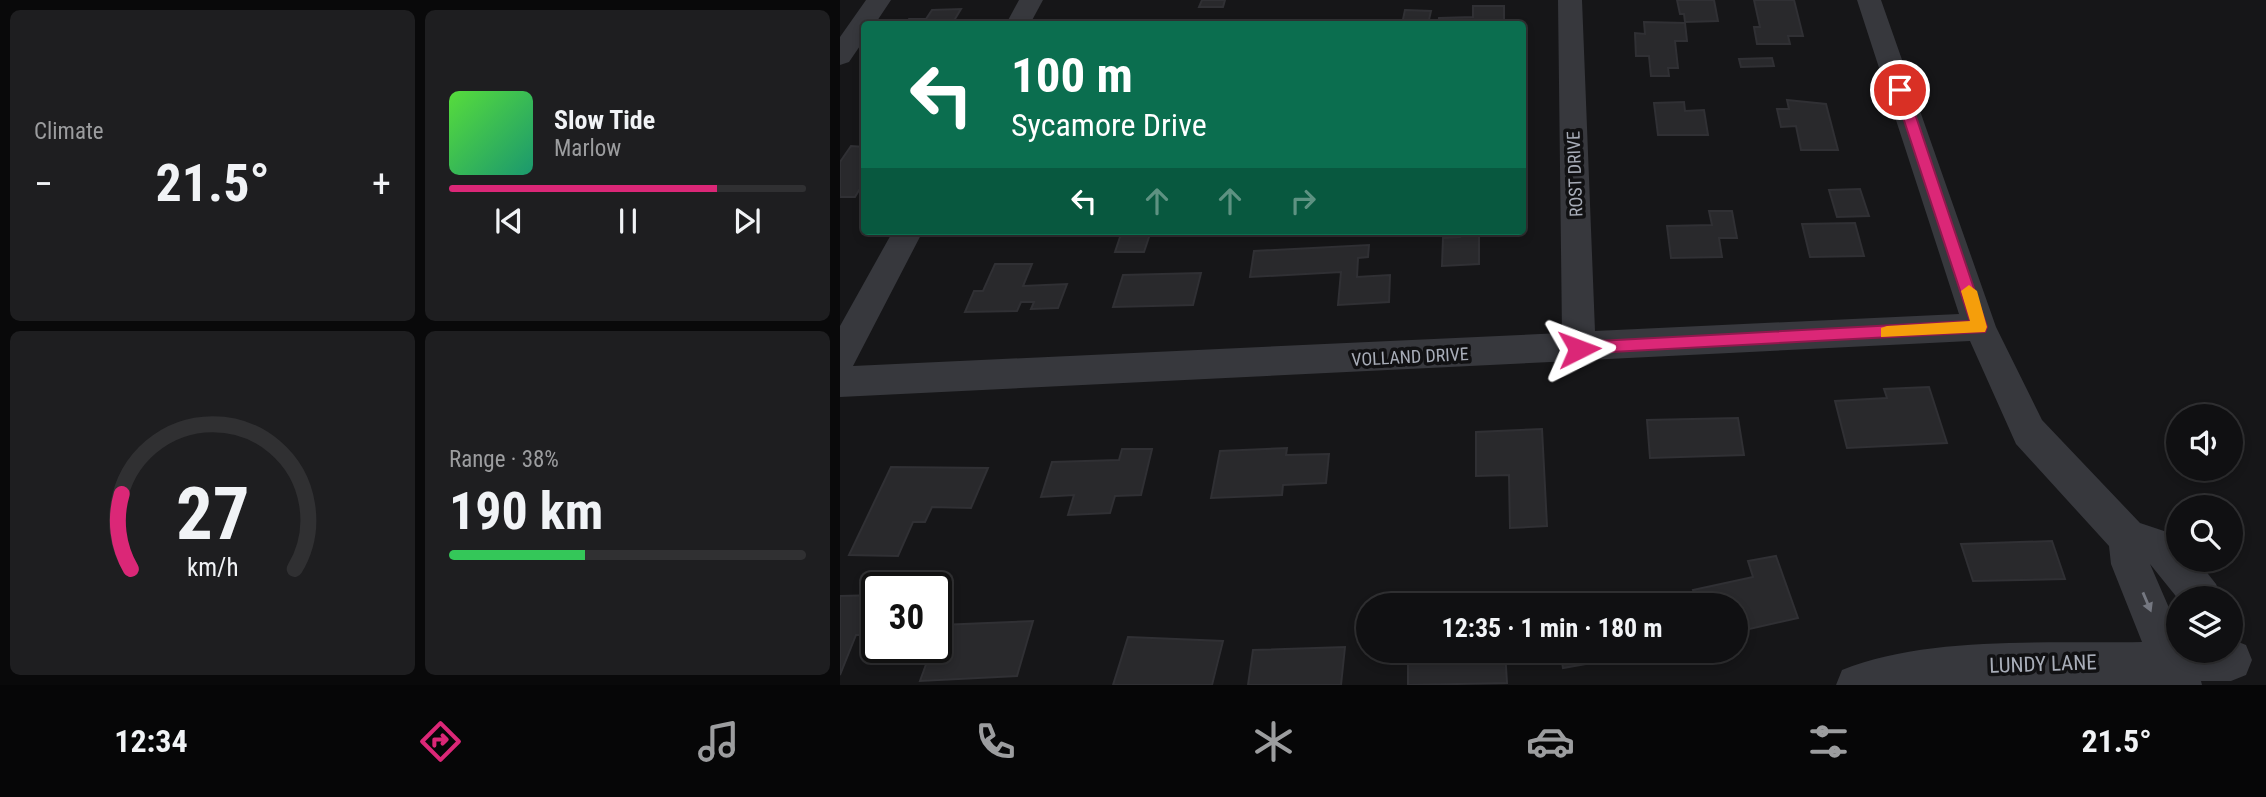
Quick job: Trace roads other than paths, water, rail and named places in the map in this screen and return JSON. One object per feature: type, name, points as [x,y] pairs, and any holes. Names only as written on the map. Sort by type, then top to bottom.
[{"type":"street","points":[[864,21],[879,0]]},
{"type":"street","points":[[1020,21],[1031,0]]},
{"type":"street","name":"ROST DRIVE","points":[[1570,0],[1579,349]]},
{"type":"street","points":[[1869,0],[1980,327],[2028,432],[2128,538],[2165,550],[2193,586]]},
{"type":"street","points":[[840,56],[861,26]]},
{"type":"street","points":[[840,358],[906,235]]},
{"type":"street","name":"VOLLAND DRIVE","points":[[840,382],[1579,349],[1980,327]]},
{"type":"street","points":[[2128,538],[2130,564],[2176,672]]},
{"type":"street","name":"LUNDY LANE","points":[[1857,685],[1935,668],[2176,672],[2234,665]]}]
